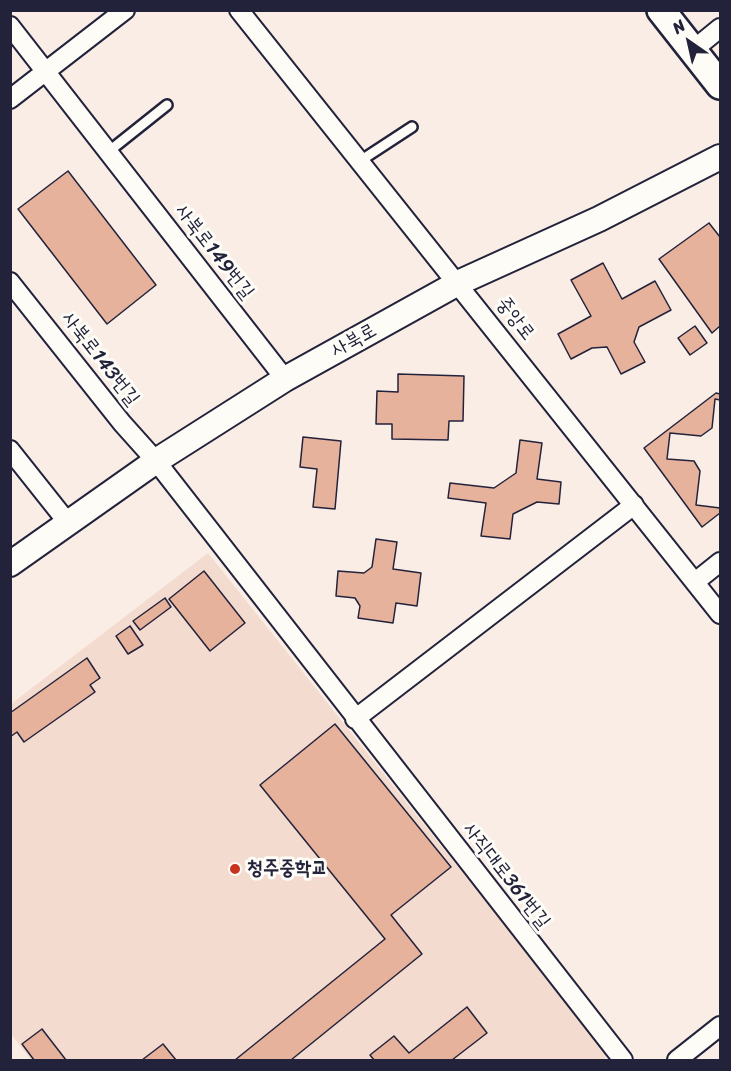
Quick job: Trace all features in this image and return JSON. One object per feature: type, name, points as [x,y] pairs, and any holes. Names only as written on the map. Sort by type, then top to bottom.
[{"type":"main road","points":[[661,10],[720,85]]},
{"type":"street","points":[[10,99],[125,10]]},
{"type":"street","name":"중앙로","points":[[239,10],[720,614]]},
{"type":"street","name":"사북로149번길","points":[[10,26],[285,379]]},
{"type":"street","points":[[693,50],[720,28]]},
{"type":"street","name":"사북로","points":[[10,564],[156,461],[285,379],[458,283],[599,219],[720,157]]},
{"type":"street","name":"사북로143번길","points":[[10,282],[122,423],[156,461]]},
{"type":"street","points":[[10,450],[69,523]]},
{"type":"street","name":"사직대로361번길","points":[[156,461],[622,1060]]},
{"type":"street","points":[[355,719],[634,505]]},
{"type":"street","points":[[695,582],[720,562]]},
{"type":"street","points":[[677,1060],[720,1026]]},
{"type":"lane","points":[[108,152],[167,105]]},
{"type":"lane","points":[[360,161],[412,127]]},
{"type":"shaded area","name":"청주중학교","points":[[208,553],[606,1053],[605,1060],[31,1060],[11,1034],[11,704]]},
{"type":"building","points":[[68,171],[156,285],[107,324],[18,209]]},
{"type":"building","points":[[709,223],[720,237],[720,326],[712,333],[659,259]]},
{"type":"building","points":[[603,263],[622,299],[655,281],[671,310],[639,327],[634,342],[645,362],[621,374],[607,347],[592,348],[571,359],[558,334],[591,316],[571,280]]},
{"type":"building","points":[[695,326],[707,343],[690,355],[678,338]]},
{"type":"building","points":[[398,374],[464,376],[463,421],[449,421],[448,440],[392,439],[392,424],[376,424],[377,391],[398,392]]},
{"type":"building","points":[[716,393],[720,394],[720,513],[702,527],[644,448]]},
{"type":"building","points":[[715,399],[720,400],[720,508],[696,505],[700,471],[694,461],[667,459],[670,433],[701,436],[712,428]]},
{"type":"building","points":[[303,437],[341,441],[335,509],[313,507],[317,469],[300,467]]},
{"type":"building","points":[[520,440],[542,443],[537,479],[561,482],[559,504],[537,502],[513,514],[510,539],[481,536],[486,503],[448,498],[450,483],[494,488],[516,473]]},
{"type":"building","points":[[376,539],[397,542],[393,569],[421,573],[417,606],[396,603],[393,623],[358,618],[360,606],[355,598],[336,596],[338,571],[364,573],[372,567]]},
{"type":"building","points":[[204,571],[245,623],[210,651],[169,599]]},
{"type":"building","points":[[165,598],[171,607],[140,630],[133,621]]},
{"type":"building","points":[[130,626],[143,645],[128,654],[116,636]]},
{"type":"building","points":[[87,658],[100,678],[90,685],[95,692],[24,742],[17,732],[10,737],[10,713]]},
{"type":"building","points":[[335,724],[451,867],[391,915],[422,954],[291,1060],[235,1060],[385,939],[260,785]]},
{"type":"building","points":[[467,1007],[487,1033],[452,1060],[374,1060],[370,1055],[394,1036],[409,1053]]},
{"type":"building","points":[[42,1029],[66,1060],[34,1060],[22,1044]]},
{"type":"building","points":[[163,1044],[176,1060],[142,1060]]},
{"type":"place","name":"청주중학교","points":[[235,869]]}]
